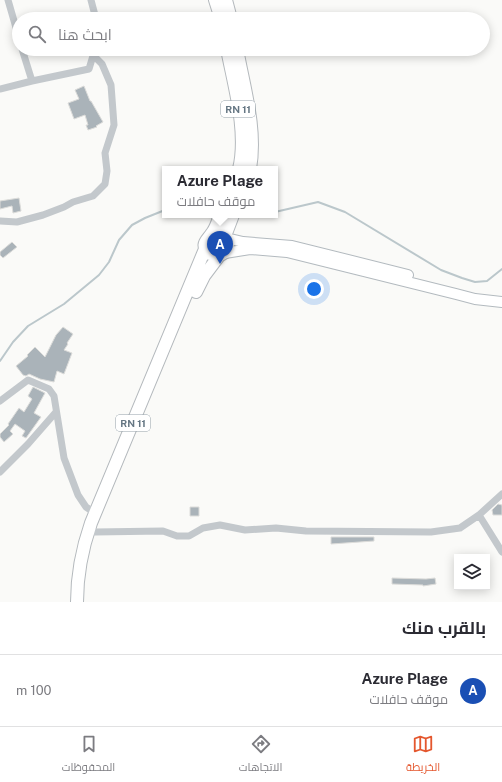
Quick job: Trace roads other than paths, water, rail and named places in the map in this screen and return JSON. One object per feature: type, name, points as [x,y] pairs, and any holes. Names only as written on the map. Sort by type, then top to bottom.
[{"type":"highway","points":[[215,0],[219,12]]},
{"type":"highway","points":[[226,0],[229,12]]},
{"type":"highway","name":"RN 11","points":[[228,56],[242,131],[242,150],[239,166]]},
{"type":"highway","name":"RN 11","points":[[238,56],[252,133],[250,166]]},
{"type":"highway","points":[[223,228],[228,244],[222,254],[210,254],[205,249],[206,240],[212,234],[223,228],[231,218]]},
{"type":"highway","name":"RN 11","points":[[77,602],[77,582],[81,555],[94,513],[205,249]]},
{"type":"highway","name":"RN 11","points":[[85,602],[86,566],[95,532],[196,291],[208,269],[222,254]]},
{"type":"main road","points":[[223,228],[242,242],[272,243],[292,246],[458,289],[502,295]]},
{"type":"main road","points":[[222,254],[250,249],[287,252],[475,299],[502,302]]},
{"type":"street","points":[[8,0],[12,14]]},
{"type":"street","points":[[91,0],[94,12]]},
{"type":"street","points":[[24,56],[32,81]]},
{"type":"street","points":[[0,89],[89,69],[93,56]]},
{"type":"street","points":[[0,221],[17,222],[43,215],[73,202],[93,196],[105,184],[107,171],[105,153],[114,125],[111,85],[102,64],[97,56]]},
{"type":"street","points":[[0,401],[28,380],[49,389],[54,396],[64,458],[78,495],[86,507],[94,513]]},
{"type":"street","points":[[0,472],[28,444],[56,412]]},
{"type":"street","points":[[95,532],[164,531],[177,536],[189,536],[202,528],[220,525],[244,530],[276,528],[306,531],[431,532],[460,528],[479,515],[502,494]]},
{"type":"street","points":[[479,515],[502,552]]},
{"type":"waterway","points":[[278,211],[318,202],[345,212],[441,270],[475,282],[487,281],[502,269]]},
{"type":"waterway","points":[[0,361],[13,342],[28,326],[64,304],[99,275],[109,262],[119,240],[132,225],[162,211]]},
{"type":"place","name":"Azure Plage","points":[[220,264]]}]
